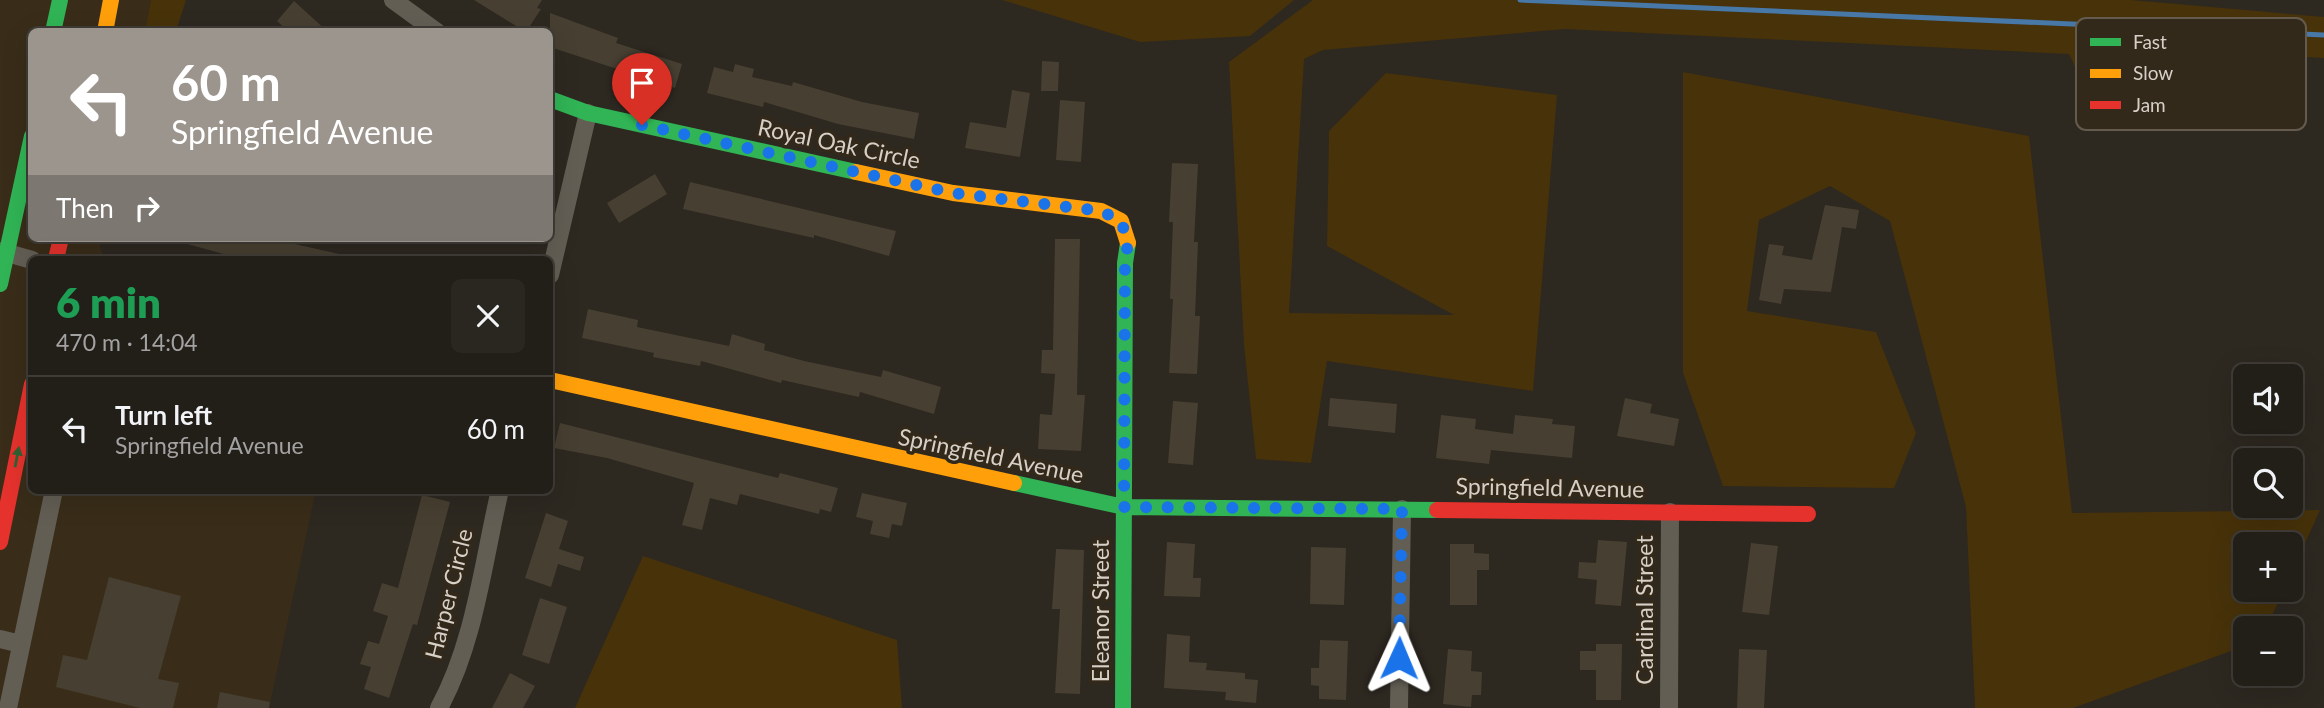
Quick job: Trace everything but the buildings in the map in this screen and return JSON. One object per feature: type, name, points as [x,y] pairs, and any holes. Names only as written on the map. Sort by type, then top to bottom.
[{"type":"main road","points":[[54,28],[60,0]]},
{"type":"main road","points":[[106,28],[111,0]]},
{"type":"main road","name":"Royal Oak Circle","points":[[553,100],[588,113],[953,193],[1101,211],[1121,221]]},
{"type":"main road","points":[[0,284],[3,252],[28,152]]},
{"type":"main road","name":"Eleanor Street","points":[[1121,221],[1128,242],[1125,263],[1123,708]]},
{"type":"main road","name":"Springfield Avenue","points":[[553,381],[1124,507],[1808,513]]},
{"type":"main road","points":[[0,542],[28,404]]},
{"type":"street","points":[[393,0],[432,28]]},
{"type":"street","points":[[553,262],[588,113]]},
{"type":"street","points":[[3,252],[28,259]]},
{"type":"street","points":[[8,708],[53,494]]},
{"type":"street","name":"Harper Circle","points":[[439,708],[470,624],[499,494]]},
{"type":"street","points":[[1399,708],[1402,509]]},
{"type":"street","name":"Cardinal Street","points":[[1669,708],[1670,512]]},
{"type":"street","points":[[0,639],[21,644]]},
{"type":"shaded area","points":[[0,0],[151,0],[146,28],[28,28],[28,242],[100,242],[103,256],[28,256],[28,494],[315,494],[269,708],[0,708]]},
{"type":"shaded area","points":[[151,0],[186,0],[177,28],[146,28]]},
{"type":"shaded area","points":[[1002,0],[1294,0],[1250,36],[1140,42]]},
{"type":"shaded area","points":[[1313,0],[2131,0],[2324,17],[2324,58],[2306,57],[2306,18],[2076,18],[2076,69],[2069,54],[1565,29],[1323,50],[1304,59],[1289,313],[1454,315],[1327,246],[1329,131],[1386,73],[1557,95],[1533,391],[1327,361],[1311,463],[1256,459],[1244,345],[1229,62]]},
{"type":"shaded area","points":[[1683,72],[2029,136],[2072,513],[2233,511],[2233,518],[2303,518],[2303,510],[2320,510],[2303,548],[2303,532],[2233,532],[2233,602],[2278,602],[2272,616],[2233,616],[2233,650],[2073,708],[1975,708],[1966,507],[1890,221],[1830,186],[1759,220],[1747,311],[1876,332],[1916,433],[1894,488],[1723,486],[1683,373]]},
{"type":"shaded area","points":[[643,556],[897,640],[902,708],[575,708]]},
{"type":"waterway","points":[[1520,0],[2076,24]]},
{"type":"waterway","points":[[2306,34],[2324,35]]},
{"type":"traffic: fast","points":[[54,28],[60,0]]},
{"type":"traffic: fast","points":[[553,100],[588,113],[856,172]]},
{"type":"traffic: fast","points":[[0,284],[28,154]]},
{"type":"traffic: fast","points":[[1123,708],[1125,263],[1128,243]]},
{"type":"traffic: fast","points":[[1014,483],[1124,507],[1437,510]]},
{"type":"traffic: slow","points":[[106,28],[111,0]]},
{"type":"traffic: slow","points":[[856,172],[953,193],[1101,211],[1121,221],[1128,243]]},
{"type":"traffic: slow","points":[[553,381],[1014,483]]},
{"type":"traffic: jam","points":[[57,256],[60,242]]},
{"type":"traffic: jam","points":[[0,542],[28,404]]},
{"type":"traffic: jam","points":[[1437,510],[1808,514]]},
{"type":"route","points":[[642,125],[953,193],[1101,211],[1121,221],[1128,242],[1125,263],[1124,507],[1402,509],[1399,658]]}]
